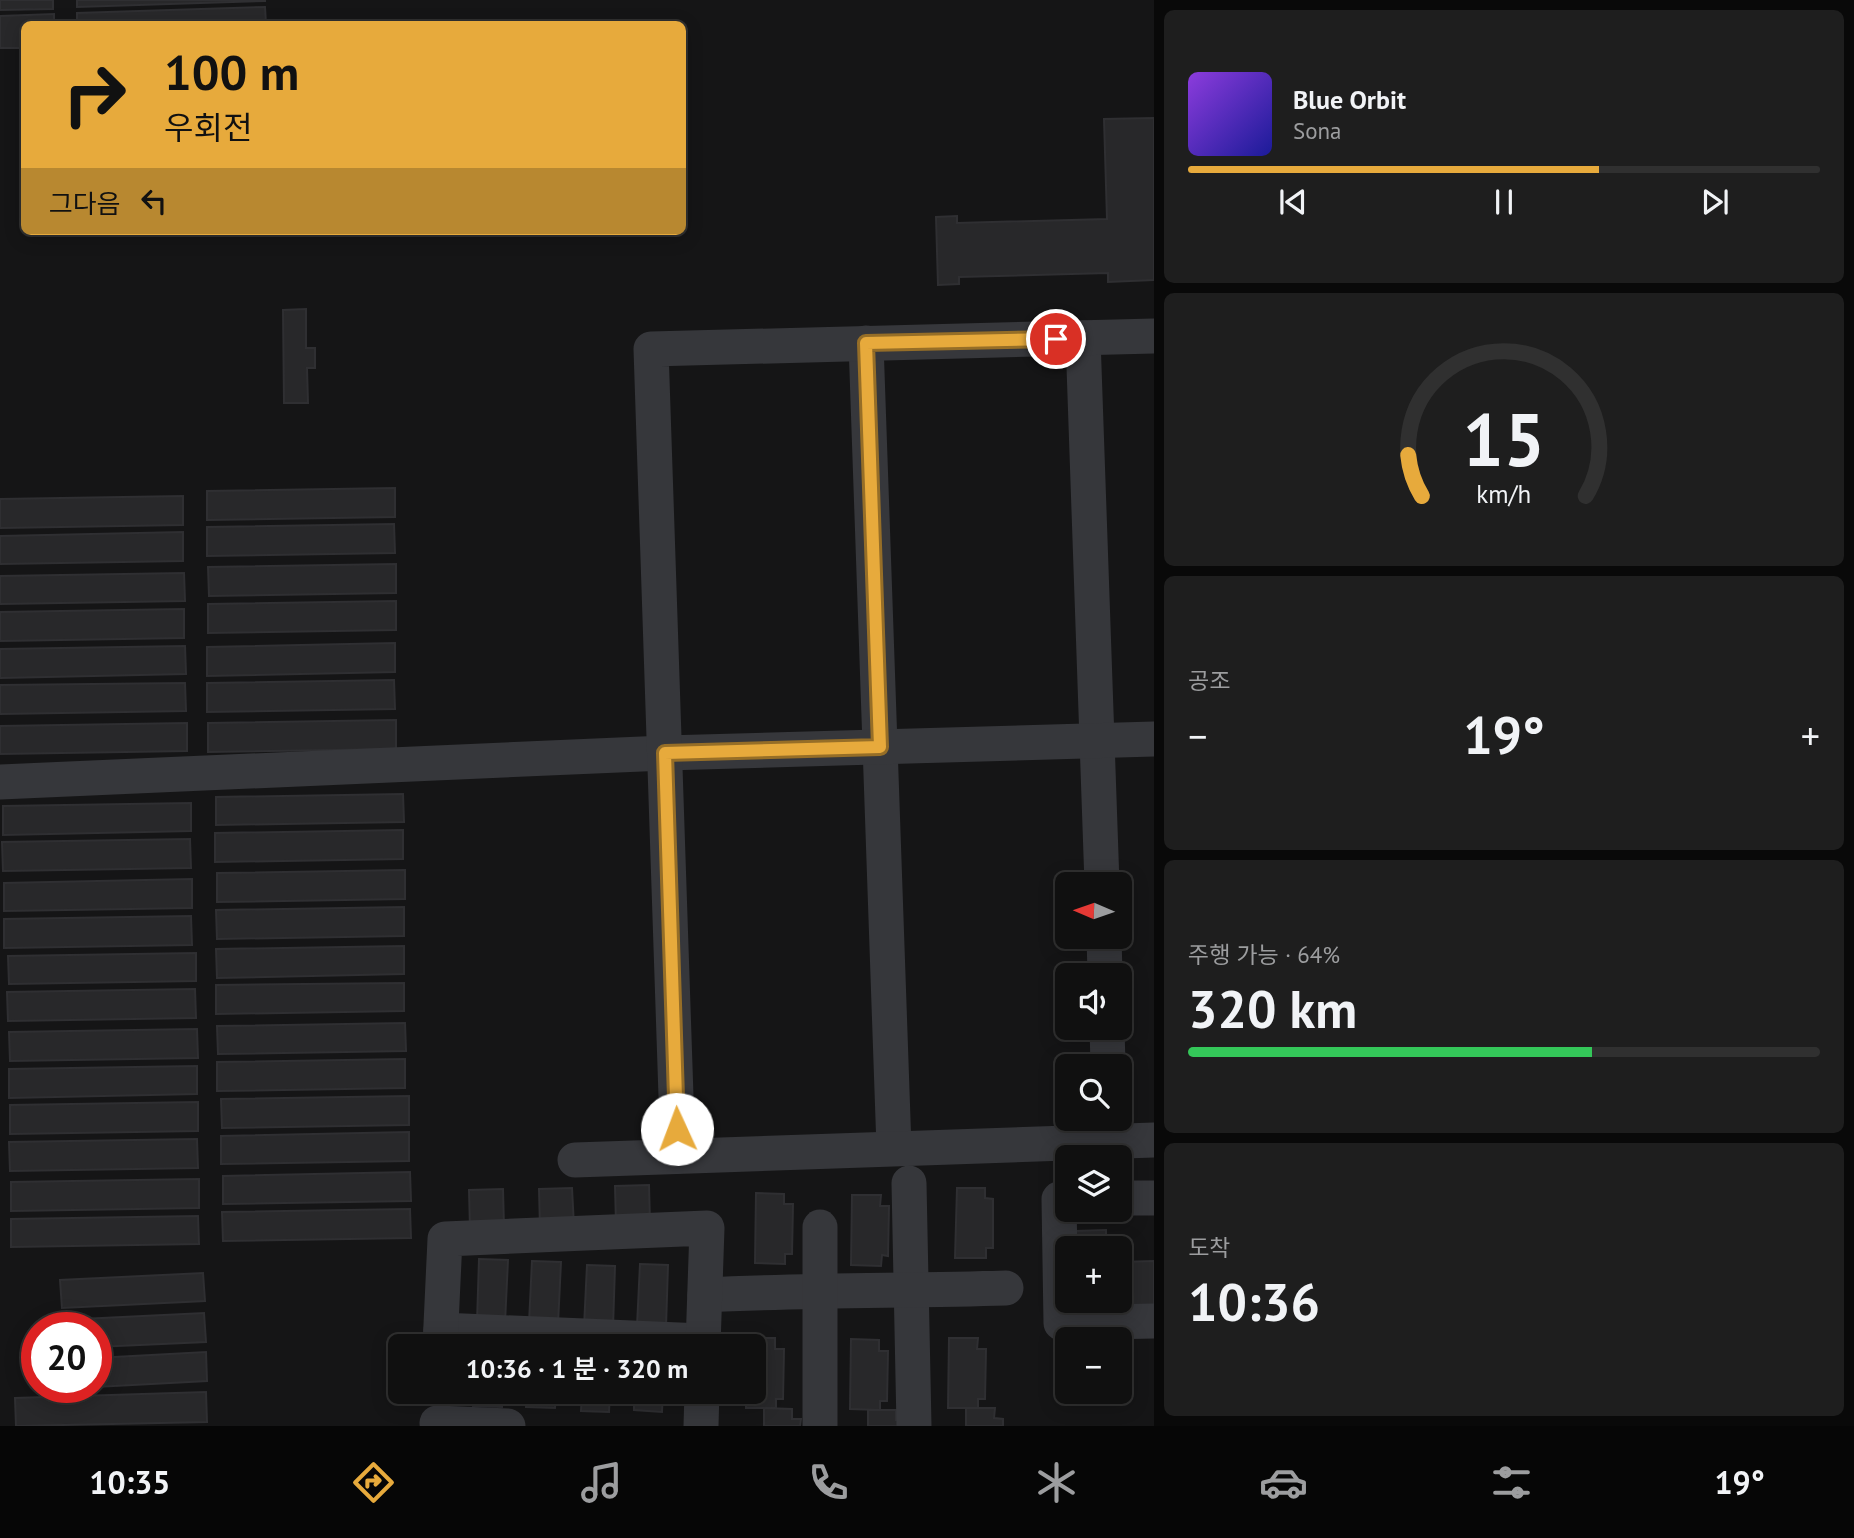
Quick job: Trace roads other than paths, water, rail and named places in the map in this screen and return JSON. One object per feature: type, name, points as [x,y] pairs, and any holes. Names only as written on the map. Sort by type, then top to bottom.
[{"type":"street","points":[[678,1156],[651,349],[1154,336]]},
{"type":"street","points":[[1083,338],[1102,872]]},
{"type":"street","points":[[866,343],[894,1148]]},
{"type":"street","points":[[0,782],[665,753],[1154,739]]},
{"type":"street","points":[[575,1160],[894,1148],[1098,1131]]},
{"type":"street","points":[[1114,1131],[1154,1140]]},
{"type":"street","points":[[909,1183],[914,1426]]},
{"type":"street","points":[[1132,1198],[1154,1198]]},
{"type":"street","points":[[1059,1222],[1061,1323],[1154,1321]]},
{"type":"street","points":[[441,1334],[445,1239],[707,1227],[703,1334]]},
{"type":"street","points":[[820,1227],[820,1426]]},
{"type":"street","points":[[705,1295],[820,1290],[1006,1288]]},
{"type":"street","points":[[701,1426],[702,1404]]},
{"type":"street","points":[[437,1413],[508,1426]]}]
